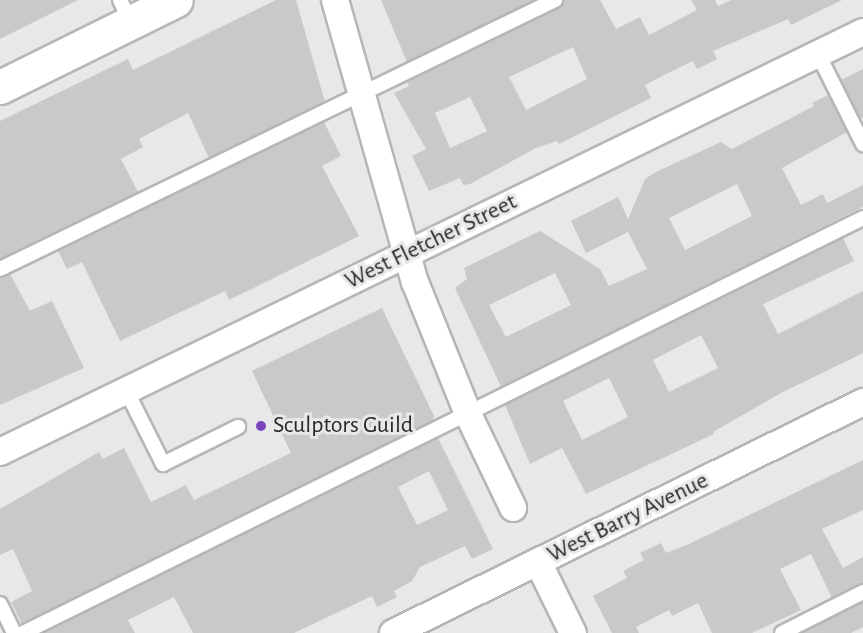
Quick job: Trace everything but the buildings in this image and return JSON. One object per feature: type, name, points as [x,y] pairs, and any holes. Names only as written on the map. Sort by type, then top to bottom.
[{"type":"main road","points":[[0,87],[125,11],[176,0]]},
{"type":"street","points":[[335,0],[360,95],[407,253],[469,416],[513,508]]},
{"type":"street","name":"West Fletcher Street","points":[[0,452],[863,32]]},
{"type":"street","name":"West Barry Avenue","points":[[393,633],[863,402]]},
{"type":"street","points":[[538,562],[573,633]]},
{"type":"lane","points":[[0,269],[555,0]]},
{"type":"lane","points":[[818,54],[863,144]]},
{"type":"lane","points":[[23,633],[469,416],[863,218]]},
{"type":"lane","points":[[126,390],[163,464],[238,427]]},
{"type":"lane","points":[[782,633],[863,592]]},
{"type":"lane","points":[[0,604],[15,633]]},
{"type":"place","name":"Sculptors Guild","points":[[261,426]]}]
